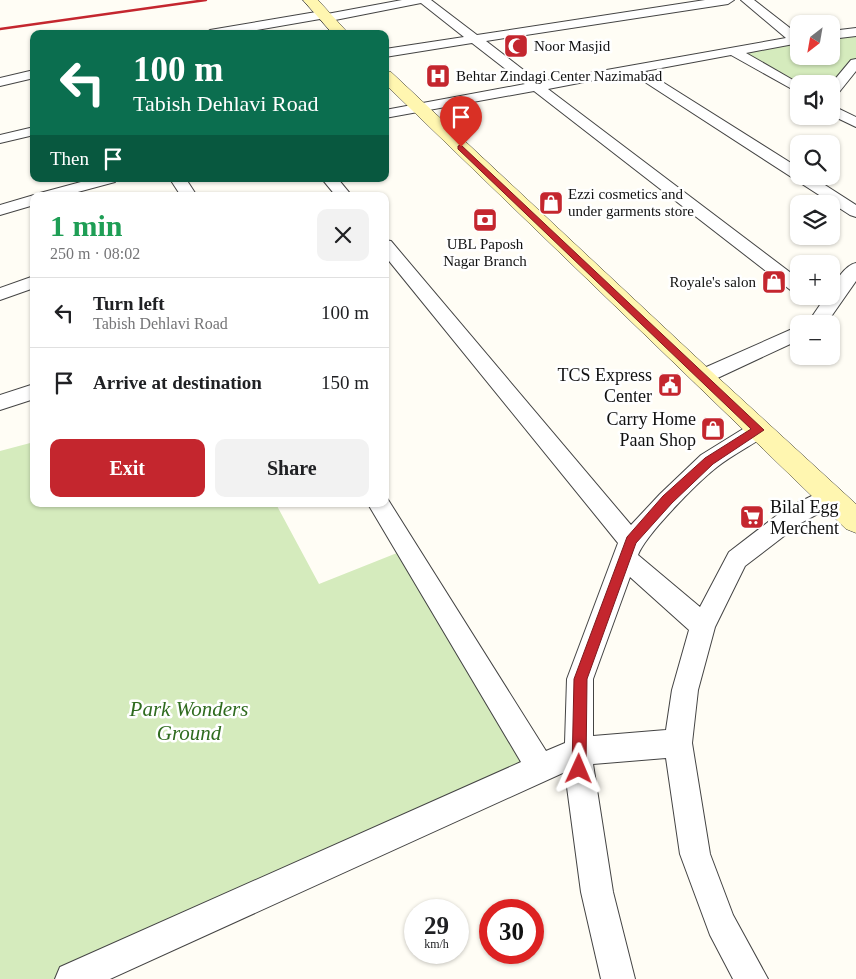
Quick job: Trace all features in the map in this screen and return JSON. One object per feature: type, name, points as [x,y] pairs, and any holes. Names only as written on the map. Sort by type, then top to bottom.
[{"type":"main road","points":[[310,0],[338,30]]},
{"type":"main road","points":[[389,79],[856,521]]},
{"type":"street","points":[[235,30],[423,0],[476,38],[535,86],[790,281]]},
{"type":"street","points":[[389,52],[728,0]]},
{"type":"street","points":[[747,0],[790,34]]},
{"type":"street","points":[[840,34],[856,32]]},
{"type":"street","points":[[389,113],[790,40]]},
{"type":"street","points":[[732,50],[790,84]]},
{"type":"street","points":[[840,82],[856,63]]},
{"type":"street","points":[[633,69],[790,170]]},
{"type":"street","points":[[0,82],[30,75]]},
{"type":"street","points":[[840,113],[856,123]]},
{"type":"street","points":[[0,140],[30,132]]},
{"type":"street","points":[[61,192],[98,182]]},
{"type":"street","points":[[332,182],[341,192]]},
{"type":"street","points":[[813,185],[856,212]]},
{"type":"street","points":[[0,210],[30,201]]},
{"type":"street","points":[[389,250],[628,549],[703,626]]},
{"type":"street","points":[[822,315],[856,268]]},
{"type":"street","points":[[0,294],[30,283]]},
{"type":"street","points":[[702,377],[790,336]]},
{"type":"street","points":[[0,403],[30,392]]},
{"type":"street","points":[[618,979],[597,892],[579,769],[580,679],[628,549],[668,500],[709,461],[758,430]]},
{"type":"street","points":[[751,979],[721,924],[695,854],[678,743],[685,690],[703,626],[736,558],[793,516],[830,497]]},
{"type":"street","points":[[382,507],[541,769]]},
{"type":"street","points":[[72,979],[579,751],[678,743]]},
{"type":"green space","points":[[856,32],[856,63],[840,76],[790,75],[790,79],[732,50],[790,40],[790,65],[840,65],[840,34]]},
{"type":"green space","name":"Park Wonders Ground","points":[[30,443],[30,507],[278,507],[319,584],[407,549],[541,769],[72,979],[0,979],[0,451]]},
{"type":"railway","points":[[0,29],[206,0]]},
{"type":"place","name":"Noor Masjid","points":[[516,46]]},
{"type":"place","name":"Behtar Zindagi Center Nazimabad","points":[[438,76]]},
{"type":"place","name":"Ezzi cosmetics and under garments store","points":[[551,203]]},
{"type":"place","name":"UBL Paposh Nagar Branch","points":[[485,220]]},
{"type":"place","name":"Royale's salon","points":[[774,282]]},
{"type":"place","name":"TCS Express Center","points":[[670,385]]},
{"type":"place","name":"Carry Home Paan Shop","points":[[713,429]]},
{"type":"place","name":"Bilal Egg Merchent","points":[[752,517]]},
{"type":"route","points":[[461,147],[758,430],[709,461],[668,500],[631,541],[580,679],[579,769]]}]
